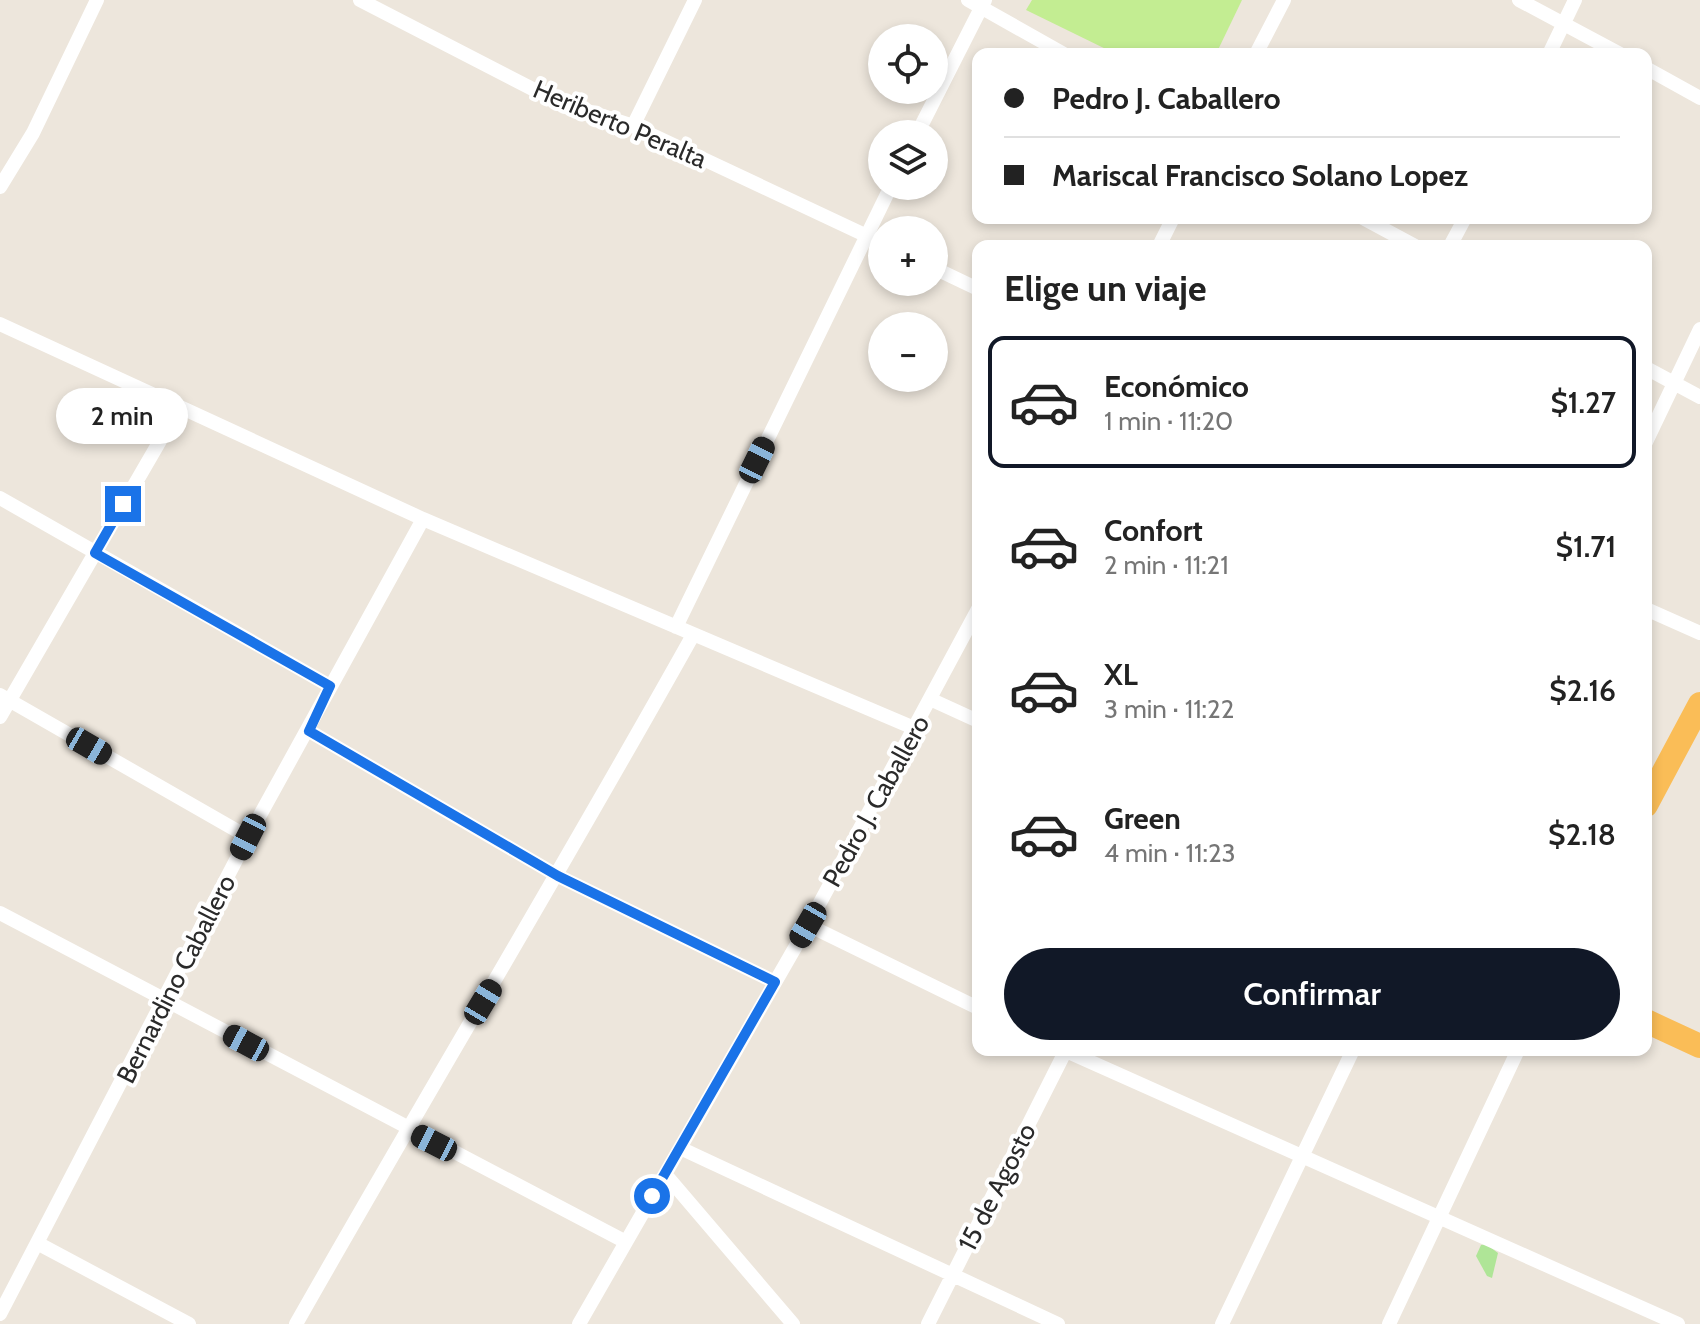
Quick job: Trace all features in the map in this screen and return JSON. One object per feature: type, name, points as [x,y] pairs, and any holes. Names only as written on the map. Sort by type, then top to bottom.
[{"type":"highway","points":[[1652,794],[1700,704]]},
{"type":"highway","points":[[1652,1024],[1700,1046]]},
{"type":"street","points":[[0,187],[33,133],[97,0]]},
{"type":"street","points":[[633,126],[695,0]]},
{"type":"street","points":[[1259,48],[1284,0]]},
{"type":"street","points":[[1519,0],[1609,48]]},
{"type":"street","points":[[1552,48],[1575,0]]},
{"type":"street","name":"Heriberto Peralta","points":[[371,2],[554,100],[633,126],[866,236]]},
{"type":"street","points":[[924,120],[978,3],[1054,48]]},
{"type":"street","points":[[1652,71],[1700,98]]},
{"type":"street","points":[[676,627],[884,200]]},
{"type":"street","points":[[1374,224],[1404,240]]},
{"type":"street","points":[[948,275],[972,286]]},
{"type":"street","points":[[0,324],[423,519],[914,728]]},
{"type":"street","points":[[1652,429],[1700,329]]},
{"type":"street","points":[[1652,371],[1700,397]]},
{"type":"street","points":[[0,717],[5,698],[95,553],[179,408]]},
{"type":"street","points":[[0,498],[330,686]]},
{"type":"street","name":"Bernardino Caballero","points":[[0,1314],[166,1000],[248,837],[423,519]]},
{"type":"street","points":[[1652,612],[1700,633]]},
{"type":"street","name":"Pedro J. Caballero","points":[[580,1323],[808,925],[972,621]]},
{"type":"street","points":[[296,1324],[407,1129],[558,876],[693,635]]},
{"type":"street","points":[[5,698],[248,837]]},
{"type":"street","points":[[932,700],[972,718]]},
{"type":"street","points":[[309,731],[558,876],[775,982]]},
{"type":"street","points":[[0,913],[626,1242]]},
{"type":"street","points":[[808,925],[972,1005]]},
{"type":"street","name":"15 de Agosto","points":[[928,1324],[1062,1056]]},
{"type":"street","points":[[1078,1056],[1678,1324]]},
{"type":"street","points":[[1222,1324],[1350,1056]]},
{"type":"street","points":[[1389,1324],[1515,1056]]},
{"type":"street","points":[[680,1148],[1058,1324]]},
{"type":"street","points":[[665,1174],[793,1324]]},
{"type":"street","points":[[39,1244],[189,1324]]},
{"type":"green space","points":[[1032,0],[1242,0],[1219,48],[1104,48],[1026,10]]},
{"type":"green space","points":[[1486,1244],[1498,1253],[1492,1278],[1487,1276],[1476,1256],[1481,1245]]},
{"type":"route","points":[[123,504],[95,553],[330,686],[309,731],[558,876],[775,982],[652,1196]]}]
